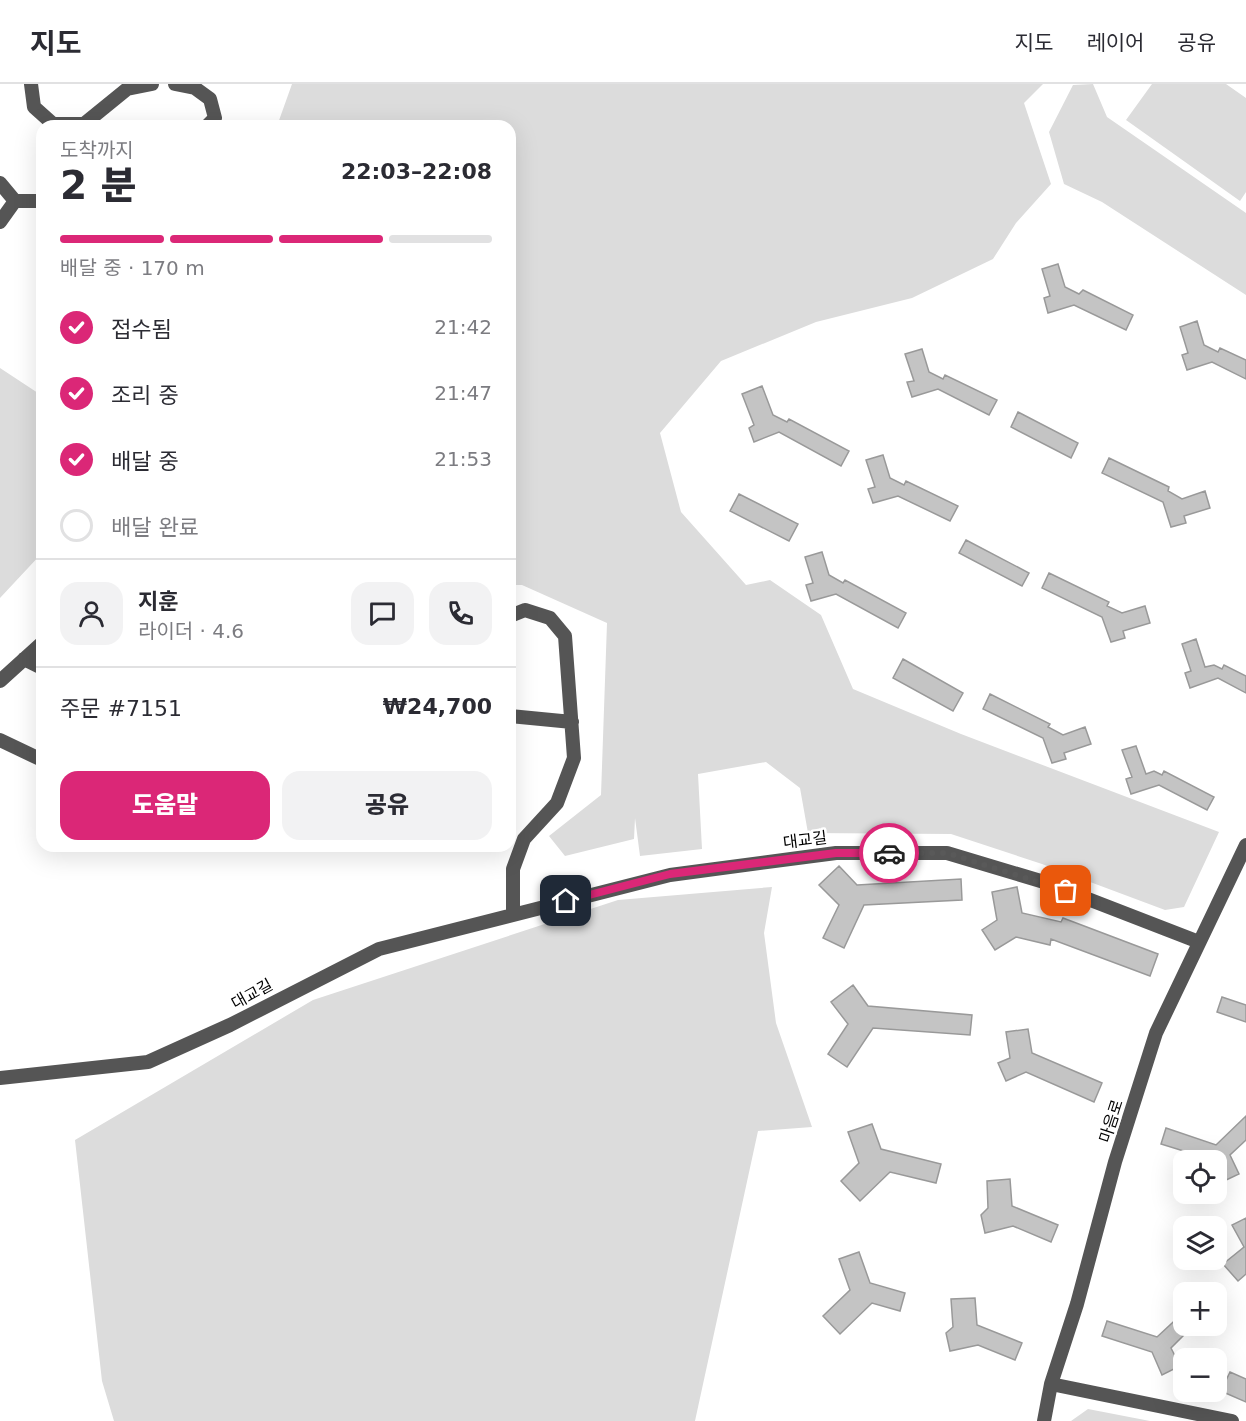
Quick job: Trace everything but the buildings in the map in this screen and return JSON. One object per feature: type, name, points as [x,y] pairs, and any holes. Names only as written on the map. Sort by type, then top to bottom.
[{"type":"street","points":[[31,84],[34,106],[49,120]]},
{"type":"street","points":[[89,120],[126,89],[152,84]]},
{"type":"street","points":[[175,84],[195,88],[210,99],[214,118],[212,120]]},
{"type":"street","points":[[0,183],[15,201]]},
{"type":"street","points":[[15,201],[36,201]]},
{"type":"street","points":[[0,222],[15,201]]},
{"type":"street","points":[[513,914],[513,869],[524,839],[557,803],[574,758],[565,636],[550,618],[525,610],[516,614]]},
{"type":"street","points":[[0,681],[36,648]]},
{"type":"street","points":[[24,659],[36,665]]},
{"type":"street","points":[[516,717],[572,722]]},
{"type":"street","points":[[0,740],[36,757]]},
{"type":"street","name":"마음로","points":[[1044,1421],[1051,1384],[1077,1304],[1115,1162],[1156,1033],[1246,845]]},
{"type":"street","name":"대교길","points":[[0,1078],[148,1062],[230,1024],[379,949],[670,874],[836,853],[947,853],[1044,882],[1199,942]]},
{"type":"street","points":[[1051,1384],[1232,1421]]},
{"type":"shaded area","points":[[292,84],[1043,84],[1024,103],[1051,184],[1016,223],[993,259],[912,298],[816,322],[721,361],[660,433],[681,512],[746,585],[770,580],[821,615],[853,689],[961,734],[1219,832],[1184,907],[1165,910],[1042,864],[951,834],[808,833],[800,788],[766,762],[698,774],[702,849],[640,856],[635,818],[634,839],[565,856],[549,836],[601,795],[607,623],[522,585],[516,585],[516,120],[279,120]]},
{"type":"shaded area","points":[[1093,84],[1107,117],[1246,213],[1246,295],[1102,202],[1064,184],[1049,132],[1073,85]]},
{"type":"shaded area","points":[[1152,84],[1226,84],[1246,98],[1246,192],[1240,201],[1126,120]]},
{"type":"shaded area","points":[[0,368],[36,392],[36,559],[0,598]]},
{"type":"shaded area","points":[[772,887],[764,933],[776,1023],[812,1127],[758,1131],[695,1421],[114,1421],[102,1381],[75,1140],[313,1000],[618,900]]},
{"type":"shaded area","points":[[1088,1409],[1150,1421],[1071,1421]]},
{"type":"way so far","points":[[889,853],[947,853],[1044,882],[1066,891]]},
{"type":"route","points":[[566,901],[670,874],[836,853],[889,853]]}]
